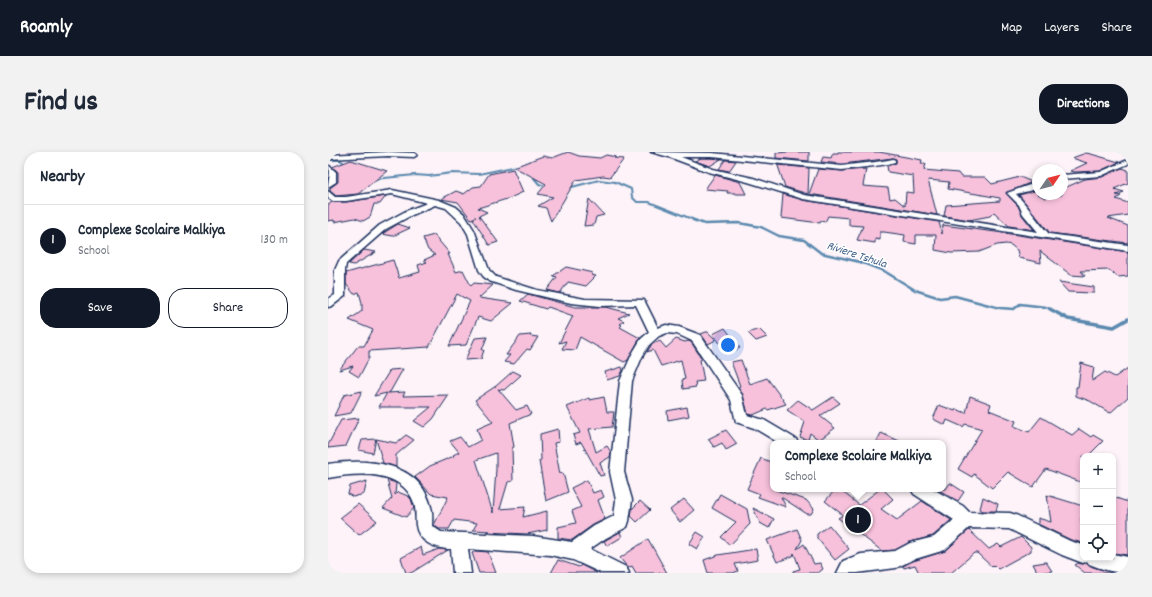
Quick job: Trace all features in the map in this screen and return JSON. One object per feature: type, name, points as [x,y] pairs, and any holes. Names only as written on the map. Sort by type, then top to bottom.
[{"type":"street","points":[[654,152],[671,155],[712,156],[842,168],[858,165],[876,165],[894,161]]},
{"type":"street","points":[[663,152],[711,171],[750,180],[804,198],[1128,248]]},
{"type":"street","points":[[328,157],[388,154],[414,155]]},
{"type":"street","points":[[1068,177],[1101,174],[1128,162]]},
{"type":"street","points":[[328,167],[334,172],[332,182],[328,185]]},
{"type":"street","points":[[1032,188],[1011,193],[1022,204],[1026,212],[1046,236]]},
{"type":"street","points":[[328,193],[333,199],[346,199],[392,192],[438,202],[449,206],[457,211],[474,238],[480,260],[487,275],[508,285],[554,296],[593,303],[619,304],[640,302],[655,333]]},
{"type":"street","points":[[328,304],[340,296],[340,270],[342,263],[383,227],[426,205],[438,202]]},
{"type":"street","points":[[574,552],[600,532],[621,521],[624,500],[617,472],[626,381],[636,357],[645,342],[655,333],[673,330],[696,338],[737,399],[741,418],[759,424],[786,440]]},
{"type":"street","points":[[328,471],[339,469],[370,468],[392,473],[409,482],[418,493],[424,508],[423,528],[428,535],[439,540],[510,543],[558,548],[574,552],[620,573]]},
{"type":"street","points":[[924,492],[957,511],[966,520]]},
{"type":"street","points":[[846,573],[849,567],[861,563],[896,559],[910,552],[939,544],[966,520],[1010,521],[1080,553]]},
{"type":"street","points":[[458,541],[462,573]]},
{"type":"street","points":[[1107,561],[1128,566]]},
{"type":"building","points":[[568,152],[579,156],[600,158],[606,155],[624,159],[610,177],[603,176],[576,180],[551,221],[546,208],[538,206],[553,197],[538,194],[546,184],[514,167],[543,156],[552,158]]},
{"type":"building","points":[[809,152],[809,161],[776,158],[776,153]]},
{"type":"building","points":[[879,152],[922,160],[921,164],[926,164],[924,170],[958,173],[961,177],[985,177],[992,184],[1020,177],[1032,182],[1006,193],[1018,206],[1022,215],[1034,230],[1009,226],[994,212],[990,216],[969,220],[944,216],[946,205],[1000,201],[1000,198],[948,189],[949,182],[928,180],[937,215],[809,194],[818,169],[842,171],[866,169],[863,186],[888,188],[890,199],[895,198],[905,206],[906,192],[914,193],[913,176],[888,172],[887,166],[896,163],[896,159],[893,158],[842,164],[821,162],[823,157],[831,158],[833,153]]},
{"type":"building","points":[[1086,153],[1119,162],[1100,171],[1070,171],[1087,163],[1072,158]]},
{"type":"building","points":[[701,158],[721,159],[710,166],[695,161]]},
{"type":"building","points":[[351,160],[387,171],[358,194],[336,196],[330,191],[330,188],[338,182],[338,172],[332,167]]},
{"type":"building","points":[[725,160],[736,161],[729,171],[719,169]]},
{"type":"building","points":[[777,165],[809,168],[808,194],[785,187]]},
{"type":"building","points":[[1122,168],[1128,170],[1128,183],[1114,189],[1124,192],[1116,195],[1121,196],[1116,199],[1128,203],[1128,215],[1108,218],[1128,226],[1128,243],[1050,233],[1019,195],[1032,192],[1032,200],[1068,200],[1068,186],[1085,179],[1102,177]]},
{"type":"building","points":[[513,169],[523,192],[510,198],[478,208],[487,212],[479,216],[498,242],[489,245],[473,219],[476,217],[471,219],[458,202],[441,199],[456,191],[464,194],[473,187],[481,186],[489,174]]},
{"type":"building","points":[[715,175],[740,182],[746,194],[735,194],[727,193],[728,191],[705,189]]},
{"type":"building","points":[[783,194],[803,200],[939,222],[942,234],[943,225],[1128,252],[1128,276],[1118,277],[1109,270],[1081,271],[1085,276],[1071,275],[1040,251],[1041,263],[1019,258],[1017,250],[1011,245],[1006,244],[997,245],[979,252],[951,253],[935,250],[936,235],[916,235],[916,244],[904,242],[905,235],[884,232],[880,232],[880,240],[875,239],[875,243],[857,240],[863,226],[849,225],[849,218],[828,216],[825,222],[821,221],[820,223],[781,218]]},
{"type":"building","points":[[386,196],[380,204],[374,204],[370,217],[363,221],[355,218],[334,222],[334,220],[328,221],[328,205],[332,202],[346,202]]},
{"type":"building","points":[[589,199],[604,215],[596,217],[594,225],[584,226]]},
{"type":"building","points":[[398,224],[410,228],[393,236],[382,234]]},
{"type":"building","points":[[434,235],[450,254],[448,254],[456,272],[463,270],[471,286],[474,283],[493,285],[479,298],[513,303],[491,321],[478,317],[466,345],[449,346],[470,301],[457,294],[429,347],[369,351],[369,358],[359,377],[349,371],[353,366],[339,370],[358,346],[364,346],[373,330],[349,320],[362,311],[362,303],[359,292],[354,294],[346,284],[346,273],[393,260],[399,278],[420,272],[418,265],[427,262],[424,260],[435,255],[428,250],[423,238]]},
{"type":"building","points":[[364,250],[376,252],[354,265],[349,264]]},
{"type":"building","points":[[566,267],[593,273],[591,275],[596,276],[586,286],[568,282],[560,293],[547,290],[557,277],[553,276]]},
{"type":"building","points":[[1059,282],[1094,287],[1094,293],[1068,292]]},
{"type":"building","points":[[528,294],[575,307],[606,307],[629,313],[618,318],[624,321],[620,324],[622,325],[620,327],[640,338],[628,360],[624,362],[580,337],[575,350],[562,349],[566,341],[559,343],[573,316],[548,307],[546,309],[520,301]]},
{"type":"building","points":[[725,328],[740,348],[727,353],[713,334]]},
{"type":"building","points":[[759,329],[767,337],[756,341],[748,333]]},
{"type":"building","points":[[708,332],[716,340],[708,344],[701,334]]},
{"type":"building","points":[[531,335],[530,336],[538,337],[530,350],[527,349],[514,364],[504,362],[510,355],[506,355],[520,336]]},
{"type":"building","points":[[487,337],[482,350],[484,350],[481,359],[465,360],[475,338]]},
{"type":"building","points":[[676,339],[691,342],[702,359],[700,360],[704,381],[695,382],[696,387],[683,389],[682,380],[685,379],[681,360],[661,366],[653,350],[647,352],[652,344],[660,341],[666,348]]},
{"type":"building","points":[[741,360],[750,384],[767,378],[786,404],[768,410],[767,409],[753,415],[748,414],[731,362]]},
{"type":"building","points":[[1081,363],[1094,367],[1092,381],[1105,372],[1115,377],[1128,368],[1128,397],[1110,413],[1090,401],[1076,396],[1076,387],[1078,387]]},
{"type":"building","points":[[622,367],[623,370],[620,376],[607,380],[605,372]]},
{"type":"building","points":[[403,369],[388,393],[405,392],[403,396],[449,395],[433,419],[424,427],[414,421],[431,407],[379,407],[387,393],[374,396],[390,370]]},
{"type":"building","points":[[513,371],[521,375],[504,390],[498,389],[516,410],[527,406],[531,414],[510,423],[514,447],[512,448],[513,481],[508,482],[500,509],[525,507],[523,517],[547,511],[547,530],[527,534],[486,532],[490,531],[473,530],[477,523],[454,520],[449,529],[439,529],[434,525],[448,497],[431,494],[415,477],[430,466],[454,456],[453,455],[459,452],[450,441],[460,437],[468,447],[481,440],[477,429],[493,422],[475,400],[496,386]],"holes":[[[496,453],[493,513],[476,460]]]},
{"type":"building","points":[[362,391],[351,413],[334,416],[344,395]]},
{"type":"building","points":[[970,396],[991,404],[989,410],[1016,421],[1014,426],[1029,432],[1041,417],[1072,435],[1079,429],[1091,437],[1093,435],[1103,441],[1091,453],[1080,453],[1080,482],[1046,469],[1033,487],[1008,472],[992,488],[974,474],[972,477],[958,469],[982,429],[965,424],[963,427],[947,420],[945,425],[933,419],[939,405],[955,411],[956,409],[966,413]]},
{"type":"building","points":[[604,397],[607,412],[614,412],[612,427],[589,429],[596,452],[607,446],[611,452],[610,457],[600,463],[604,475],[600,476],[581,442],[576,444],[573,435],[580,433],[567,407],[589,398],[590,400]]},
{"type":"building","points":[[833,397],[840,403],[820,416],[835,428],[819,440],[810,433],[808,440],[800,437],[805,422],[787,410],[798,400],[813,410]]},
{"type":"building","points":[[687,407],[689,416],[668,420],[667,411]]},
{"type":"building","points":[[359,418],[346,446],[328,448],[328,445],[341,420]]},
{"type":"building","points":[[558,429],[559,442],[554,443],[560,474],[563,473],[568,492],[546,501],[539,461],[541,460],[540,434]]},
{"type":"building","points":[[726,430],[737,444],[726,450],[722,443],[714,447],[708,439]]},
{"type":"building","points":[[881,433],[897,440],[878,440]]},
{"type":"building","points":[[406,435],[414,440],[396,455],[396,467],[383,463],[376,439],[396,443]]},
{"type":"building","points":[[376,439],[373,453],[359,450],[362,440]]},
{"type":"building","points":[[761,458],[770,462],[770,492],[782,492],[806,500],[814,509],[811,514],[807,514],[781,497],[786,507],[758,497],[760,494],[747,489]]},
{"type":"building","points":[[387,480],[396,483],[395,495],[398,492],[408,496],[411,499],[414,508],[406,517],[383,508],[392,498]]},
{"type":"building","points":[[587,480],[593,493],[601,490],[604,497],[598,500],[605,519],[593,525],[572,540],[558,538],[558,527],[576,523],[572,511],[581,507],[571,488]]},
{"type":"building","points":[[367,481],[364,494],[353,497],[348,494],[350,486]]},
{"type":"building","points":[[950,483],[964,492],[958,501],[942,492],[946,492],[946,489]]},
{"type":"building","points":[[833,492],[843,492],[859,505],[876,492],[886,492],[893,499],[881,509],[897,520],[922,501],[951,520],[933,536],[910,542],[895,550],[882,551],[838,518],[843,515],[825,501]]},
{"type":"building","points":[[720,494],[747,509],[750,524],[730,545],[721,537],[736,522],[712,508]]},
{"type":"building","points":[[1047,495],[1080,505],[1080,542],[1071,540],[1038,524],[1038,518],[1051,522]]},
{"type":"building","points":[[983,497],[998,504],[996,511],[983,511],[980,509]]},
{"type":"building","points":[[1116,498],[1128,502],[1128,555],[1116,553]]},
{"type":"building","points":[[684,499],[694,510],[680,522],[670,510]]},
{"type":"building","points":[[640,501],[650,510],[637,522],[631,516],[632,509]]},
{"type":"building","points":[[358,504],[377,521],[359,535],[340,518]]},
{"type":"building","points":[[753,508],[774,519],[769,528],[760,523]]},
{"type":"building","points":[[829,525],[849,549],[835,560],[817,538],[817,534]]},
{"type":"building","points":[[797,529],[802,540],[797,549],[804,544],[814,564],[820,563],[823,569],[818,573],[793,573],[793,571],[800,569],[794,553],[793,556],[777,562],[767,540]]},
{"type":"building","points":[[969,530],[989,549],[998,544],[1001,547],[1021,537],[1031,547],[1031,551],[998,569],[994,565],[992,567],[977,553],[974,553],[951,573],[919,573],[915,565],[904,568],[903,566],[913,561],[945,551]]},
{"type":"building","points":[[620,532],[622,537],[607,546],[604,541]]},
{"type":"building","points":[[697,532],[705,537],[697,549],[689,544]]},
{"type":"building","points":[[648,539],[667,573],[636,573],[632,566],[628,568],[620,558]]},
{"type":"building","points":[[421,547],[423,555],[439,549],[448,550],[411,573],[406,573],[401,558]]},
{"type":"building","points":[[756,549],[758,560],[735,564],[738,571],[733,573],[708,573],[704,560],[718,555]]},
{"type":"building","points":[[476,551],[488,552],[496,573],[479,573],[472,553]]},
{"type":"building","points":[[558,560],[579,567],[581,565],[597,573],[551,573]]},
{"type":"building","points":[[1046,562],[1052,571],[1038,573],[1033,564]]},
{"type":"building","points":[[1078,563],[1086,563],[1093,567],[1113,573],[1085,573],[1075,565]]},
{"type":"waterway","name":"Riviere Tshula","points":[[328,160],[340,160],[347,165]]},
{"type":"waterway","name":"Riviere Tshula","points":[[374,179],[415,175],[429,176],[452,173],[479,174],[527,164]]},
{"type":"waterway","name":"Riviere Tshula","points":[[535,174],[534,178],[539,184],[548,187]]},
{"type":"waterway","name":"Riviere Tshula","points":[[568,188],[599,180],[615,182],[631,189],[632,197],[637,202],[649,202],[697,221]]},
{"type":"waterway","name":"Riviere Tshula","points":[[693,220],[705,224],[739,223],[761,227],[779,236],[804,240],[821,253],[860,262],[884,271],[915,290],[940,298],[955,296],[1000,308],[1014,309],[1020,304],[1046,307],[1050,309]]},
{"type":"waterway","name":"Riviere Tshula","points":[[1050,309],[1068,319],[1114,327],[1128,319]]},
{"type":"place","name":"Complexe Scolaire Malkiya","points":[[858,520]]}]
